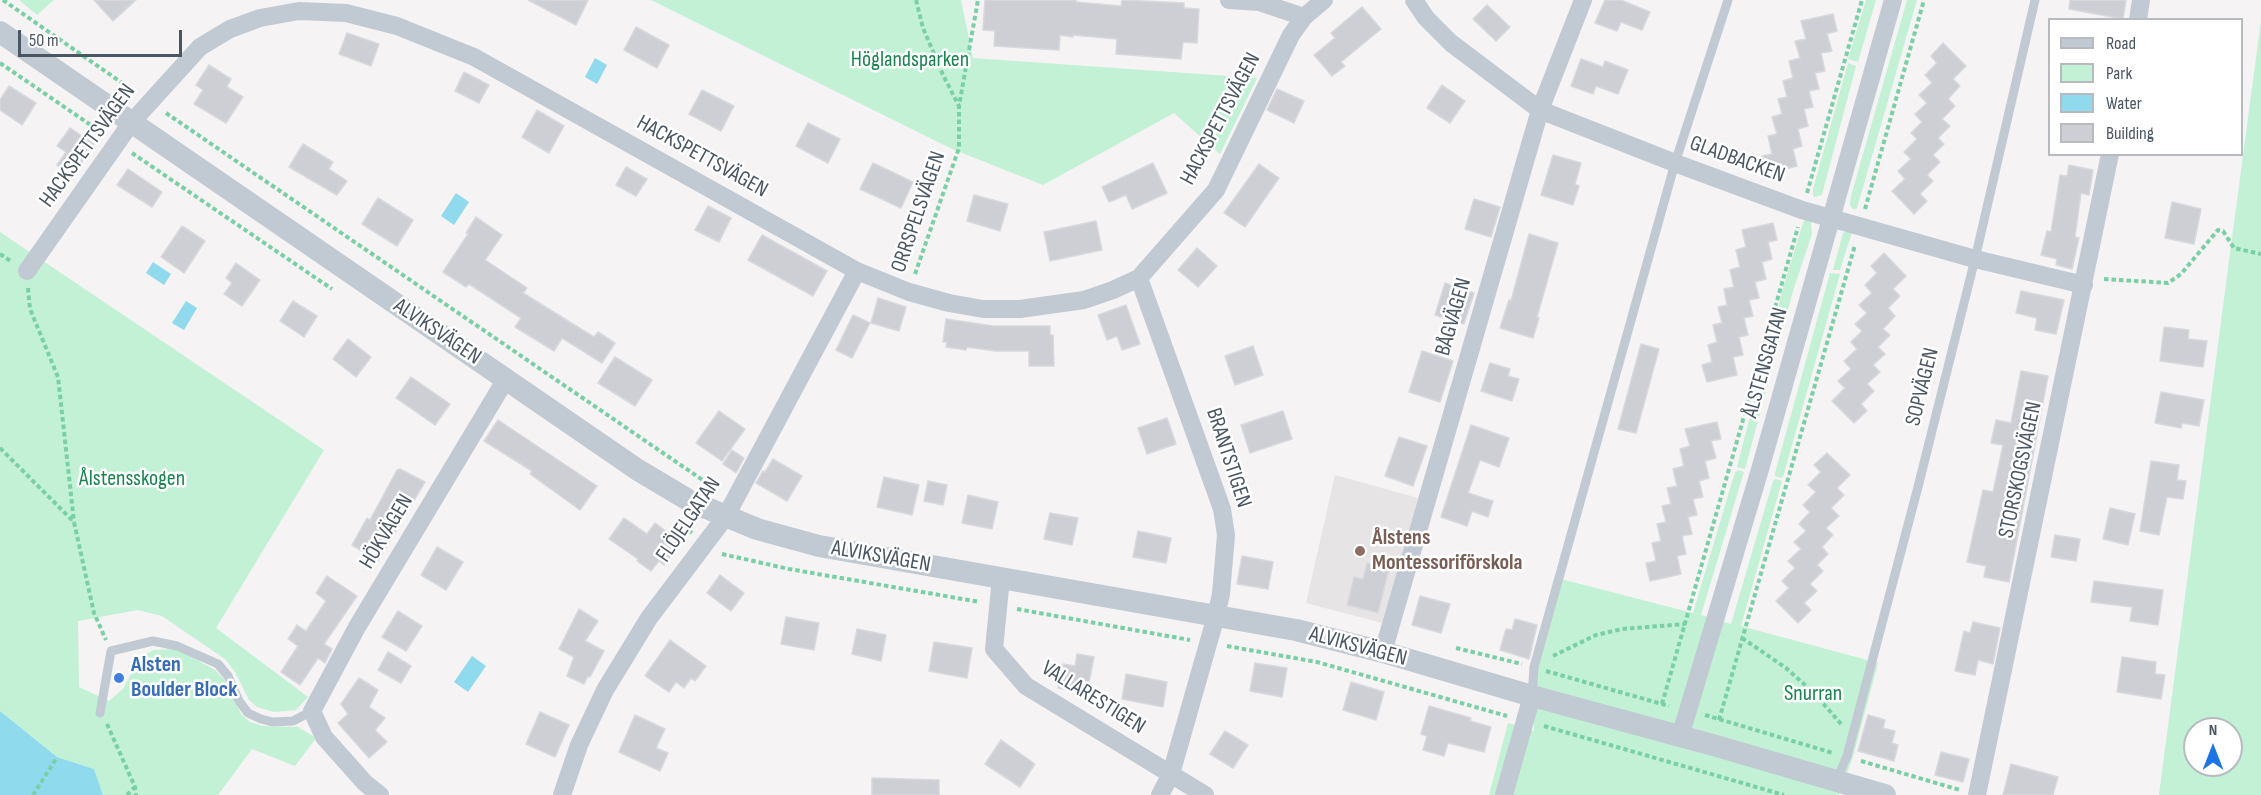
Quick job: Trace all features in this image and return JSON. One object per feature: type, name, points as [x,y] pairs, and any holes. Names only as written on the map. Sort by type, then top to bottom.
[{"type":"street","points":[[1229,0],[1258,2],[1304,17]]},
{"type":"street","name":"HACKSPETTSVÄGEN","points":[[27,272],[131,123],[200,47],[230,29],[260,18],[299,12],[346,13],[397,26],[474,57],[857,271],[909,292],[983,309],[1020,309],[1084,300],[1139,278],[1216,190],[1291,35],[1304,17],[1324,0]]},
{"type":"street","name":"GLADBACKEN","points":[[1414,0],[1426,18],[1451,43],[1540,110],[1802,210],[1975,259],[2084,285]]},
{"type":"street","name":"BÅGVÄGEN","points":[[1383,652],[1540,110],[1583,0]]},
{"type":"street","name":"ÅLSTENSGATAN","points":[[1680,737],[1832,219],[1893,0]]},
{"type":"street","points":[[2138,18],[2141,0]]},
{"type":"street","name":"ALVIKSVÄGEN","points":[[0,32],[638,470],[690,501],[731,506],[757,529],[819,546],[1296,630],[1383,652],[1885,795]]},
{"type":"street","name":"STORSKOGSVÄGEN","points":[[1971,793],[2084,285],[2110,156]]},
{"type":"street","name":"FLÖJELGATAN","points":[[562,795],[579,745],[605,690],[649,618],[731,506],[857,271]]},
{"type":"street","name":"BRANTSTIGEN","points":[[1139,278],[1222,509],[1226,535],[1221,594],[1216,616],[1171,774],[1160,795]]},
{"type":"street","name":"HÖKVÄGEN","points":[[312,711],[357,627],[506,380]]},
{"type":"street","name":"VALLARESTIGEN","points":[[1001,578],[994,649],[1019,679],[1071,716],[1205,795]]},
{"type":"street","points":[[1504,795],[1532,696]]},
{"type":"street","points":[[312,711],[324,737],[365,783],[380,795]]},
{"type":"lane","points":[[1532,696],[1534,667],[1675,163],[1728,0]]},
{"type":"lane","name":"SOPVÄGEN","points":[[1836,781],[1852,738],[1975,259],[2035,0]]},
{"type":"lane","points":[[100,713],[111,651],[153,640],[177,646],[218,664],[228,676],[239,701],[248,713],[261,719],[273,722],[292,721],[312,711]]},
{"type":"path","points":[[3,0],[704,481],[731,506]]},
{"type":"path","points":[[916,0],[923,28],[959,106]]},
{"type":"path","name":"ORRSPELSVÄGEN","points":[[909,292],[959,148],[959,106],[978,0]]},
{"type":"path","points":[[1647,757],[1862,0]]},
{"type":"path","points":[[1705,772],[1924,0]]},
{"type":"path","points":[[2084,285],[2094,278],[2168,283],[2181,274],[2218,230],[2223,231],[2234,248],[2261,254]]},
{"type":"path","points":[[0,254],[27,272],[30,309],[58,377],[74,522],[94,612],[111,651]]},
{"type":"path","points":[[0,448],[74,522]]},
{"type":"path","points":[[1534,667],[1569,646],[1596,635],[1622,628],[1684,624]]},
{"type":"path","points":[[1742,638],[1786,668],[1815,694],[1852,738]]},
{"type":"path","points":[[1455,648],[1534,667],[1688,710],[1971,793]]},
{"type":"path","points":[[100,713],[112,732],[135,787],[136,795]]},
{"type":"path","points":[[1525,720],[1784,795]]},
{"type":"path","points":[[33,795],[57,757]]},
{"type":"path","points":[[127,795],[135,787]]},
{"type":"shaded area","name":"Ålstens Montessoriförskola","points":[[1335,475],[1418,498],[1382,623],[1306,603]]},
{"type":"green space","points":[[19,0],[54,0],[37,15]]},
{"type":"green space","name":"Höglandsparken","points":[[651,0],[961,0],[973,58],[1257,78],[1220,154],[1174,113],[1043,185],[952,149]]},
{"type":"green space","points":[[1866,0],[1876,0],[1858,62],[1848,59]]},
{"type":"green space","points":[[1907,0],[1917,0],[1857,208],[1854,210],[1850,205],[1851,196]]},
{"type":"green space","points":[[2261,20],[2261,795],[2159,795]]},
{"type":"green space","points":[[1848,63],[1856,66],[1822,195],[1815,197],[1813,189]]},
{"type":"green space","points":[[1806,217],[1811,222],[1812,234],[1793,291],[1745,469],[1737,467],[1783,288]]},
{"type":"green space","points":[[1853,229],[1840,270],[1833,270],[1843,233]]},
{"type":"green space","name":"Ålstensskogen","points":[[0,232],[324,450],[216,628],[308,697],[296,710],[274,712],[257,707],[249,700],[235,672],[225,659],[162,616],[138,610],[78,621],[79,687],[109,701],[123,689],[140,657],[154,650],[177,649],[215,670],[224,679],[241,714],[250,722],[263,726],[298,727],[316,738],[295,766],[252,749],[218,795],[103,795],[94,769],[57,757],[0,711]]},
{"type":"green space","points":[[1830,273],[1840,274],[1783,477],[1780,478],[1775,476],[1775,473]]},
{"type":"green space","name":"Snurran","points":[[1739,470],[1744,472],[1701,615],[1731,624],[1773,481],[1775,479],[1782,481],[1741,626],[1878,663],[1853,757],[1839,795],[1489,795],[1508,723],[1534,731],[1532,665],[1557,578],[1693,613],[1735,472]]},
{"type":"water","points":[[595,58],[607,65],[597,84],[585,77]]},
{"type":"water","points":[[456,193],[469,202],[454,225],[441,216]]},
{"type":"water","points":[[153,262],[171,274],[164,285],[146,273]]},
{"type":"water","points":[[186,301],[197,308],[184,330],[172,323]]},
{"type":"water","points":[[472,656],[486,666],[468,692],[454,682]]},
{"type":"water","points":[[0,711],[57,757],[94,769],[103,795],[0,795]]},
{"type":"building","points":[[94,0],[136,0],[113,21]]},
{"type":"building","points":[[528,0],[588,0],[576,25]]},
{"type":"building","points":[[985,0],[1076,0],[1076,2],[1121,6],[1122,0],[1184,3],[1184,8],[1199,9],[1197,43],[1183,42],[1181,59],[1116,54],[1117,39],[1073,35],[1073,37],[1060,35],[1059,50],[994,46],[995,31],[983,30]]},
{"type":"building","points":[[1605,0],[1621,0],[1650,12],[1642,30],[1621,22],[1617,31],[1595,23]]},
{"type":"building","points":[[2070,0],[2126,0],[2123,18],[2069,9]]},
{"type":"building","points":[[1487,5],[1510,27],[1496,41],[1473,19]]},
{"type":"building","points":[[1362,7],[1381,29],[1341,62],[1345,66],[1332,76],[1314,55],[1335,38],[1331,33]]},
{"type":"building","points":[[1833,14],[1837,31],[1827,34],[1832,51],[1821,53],[1825,71],[1815,73],[1819,89],[1809,91],[1813,107],[1804,109],[1808,126],[1798,129],[1802,146],[1793,149],[1797,166],[1766,174],[1762,156],[1772,154],[1768,136],[1777,134],[1772,117],[1782,114],[1778,99],[1787,97],[1783,81],[1793,78],[1789,61],[1800,58],[1795,41],[1806,39],[1801,21]]},
{"type":"building","points":[[636,27],[669,45],[657,68],[624,50]]},
{"type":"building","points":[[347,33],[379,44],[371,66],[339,54]]},
{"type":"building","points":[[1943,43],[1966,66],[1953,79],[1960,86],[1948,99],[1955,106],[1942,119],[1950,126],[1938,138],[1944,144],[1933,155],[1940,162],[1927,175],[1933,181],[1920,194],[1927,201],[1914,214],[1892,191],[1905,179],[1898,171],[1911,159],[1904,152],[1917,139],[1911,133],[1922,122],[1915,114],[1927,103],[1919,95],[1932,83],[1925,75],[1937,63],[1931,56]]},
{"type":"building","points":[[1581,59],[1603,67],[1605,61],[1628,70],[1618,94],[1596,86],[1593,94],[1571,86]]},
{"type":"building","points":[[209,65],[231,79],[227,87],[243,97],[226,123],[194,104],[203,90],[196,85]]},
{"type":"building","points":[[464,72],[489,85],[479,103],[455,91]]},
{"type":"building","points":[[1442,85],[1465,101],[1450,123],[1427,108]]},
{"type":"building","points":[[9,86],[36,103],[22,125],[0,110],[0,100]]},
{"type":"building","points":[[1277,89],[1304,101],[1294,123],[1267,110]]},
{"type":"building","points":[[702,90],[734,106],[721,131],[689,114]]},
{"type":"building","points":[[537,110],[564,126],[549,153],[522,137]]},
{"type":"building","points":[[808,123],[840,139],[828,163],[796,146]]},
{"type":"building","points":[[70,128],[94,144],[73,175],[57,165],[66,152],[57,146]]},
{"type":"building","points":[[303,144],[333,162],[329,169],[347,181],[337,195],[289,167]]},
{"type":"building","points":[[1553,155],[1581,163],[1575,184],[1579,186],[1573,205],[1541,195]]},
{"type":"building","points":[[873,163],[913,182],[901,208],[860,189]]},
{"type":"building","points":[[1153,163],[1167,193],[1132,209],[1126,195],[1109,202],[1102,187]]},
{"type":"building","points":[[1259,164],[1279,178],[1245,227],[1224,213]]},
{"type":"building","points":[[2069,165],[2093,170],[2089,195],[2081,193],[2075,237],[2079,238],[2072,269],[2056,265],[2057,259],[2041,255],[2047,231],[2051,232],[2060,175],[2067,176]]},
{"type":"building","points":[[626,167],[647,179],[636,196],[616,185]]},
{"type":"building","points":[[128,169],[162,192],[152,207],[117,185]]},
{"type":"building","points":[[974,195],[1008,204],[1000,231],[967,221]]},
{"type":"building","points":[[378,198],[413,220],[397,246],[362,224]]},
{"type":"building","points":[[1474,199],[1500,207],[1491,237],[1465,229]]},
{"type":"building","points":[[2172,202],[2201,209],[2194,244],[2165,238]]},
{"type":"building","points":[[708,206],[731,218],[719,242],[695,230]]},
{"type":"building","points":[[476,217],[502,235],[485,260],[527,288],[523,293],[594,337],[598,332],[615,343],[602,363],[562,338],[554,351],[515,327],[521,318],[469,284],[466,287],[443,272],[468,234],[466,233]]},
{"type":"building","points":[[1096,221],[1102,250],[1050,261],[1044,232]]},
{"type":"building","points":[[1773,223],[1777,240],[1768,242],[1772,259],[1762,262],[1766,279],[1755,282],[1759,298],[1749,300],[1753,316],[1744,318],[1748,335],[1739,337],[1743,355],[1733,357],[1737,375],[1707,382],[1702,365],[1712,362],[1708,345],[1717,342],[1713,325],[1722,323],[1718,307],[1727,305],[1724,289],[1734,287],[1730,270],[1740,267],[1736,250],[1746,247],[1742,230]]},
{"type":"building","points":[[182,226],[205,241],[184,273],[161,257]]},
{"type":"building","points":[[1529,234],[1558,243],[1533,338],[1500,328],[1509,300],[1511,301]]},
{"type":"building","points":[[762,235],[827,271],[813,296],[748,260]]},
{"type":"building","points":[[1197,248],[1217,266],[1198,287],[1178,270]]},
{"type":"building","points":[[1884,253],[1906,276],[1893,289],[1900,296],[1888,308],[1895,316],[1883,329],[1890,335],[1878,347],[1885,354],[1873,365],[1880,372],[1867,384],[1874,391],[1861,404],[1867,411],[1854,423],[1832,401],[1845,388],[1838,381],[1851,369],[1844,361],[1857,349],[1851,342],[1862,331],[1855,324],[1867,313],[1859,305],[1872,293],[1865,285],[1877,273],[1871,266]]},
{"type":"building","points":[[236,263],[260,280],[242,306],[224,294],[232,283],[226,278]]},
{"type":"building","points":[[1445,283],[1474,293],[1464,324],[1435,315]]},
{"type":"building","points":[[2021,291],[2064,300],[2056,334],[2035,330],[2037,318],[2016,313]]},
{"type":"building","points":[[878,298],[906,307],[899,331],[871,323]]},
{"type":"building","points":[[293,301],[317,316],[304,337],[280,321]]},
{"type":"building","points":[[1126,305],[1140,344],[1122,350],[1117,336],[1107,340],[1098,315]]},
{"type":"building","points":[[853,315],[870,323],[852,358],[836,350]]},
{"type":"building","points":[[946,319],[993,326],[1050,326],[1050,335],[1053,335],[1054,366],[1029,366],[1029,351],[995,351],[967,347],[966,350],[946,347],[947,342],[943,342]]},
{"type":"building","points":[[2164,327],[2189,330],[2188,339],[2207,341],[2203,367],[2160,361]]},
{"type":"building","points":[[348,339],[371,357],[356,377],[333,359]]},
{"type":"building","points":[[1641,344],[1659,349],[1636,433],[1618,429]]},
{"type":"building","points":[[1253,346],[1263,375],[1235,385],[1225,356]]},
{"type":"building","points":[[1422,351],[1453,361],[1440,402],[1409,392]]},
{"type":"building","points":[[615,357],[652,380],[635,406],[598,383]]},
{"type":"building","points":[[1490,363],[1510,369],[1508,376],[1519,379],[1512,401],[1481,391]]},
{"type":"building","points":[[2021,371],[2048,376],[2009,582],[1984,577],[1986,566],[1967,562],[1983,490],[1993,492],[2003,445],[1991,443],[1996,420],[2011,423]]},
{"type":"building","points":[[411,377],[450,404],[435,425],[396,398]]},
{"type":"building","points":[[2161,392],[2204,400],[2199,426],[2182,423],[2181,428],[2155,423]]},
{"type":"building","points":[[719,411],[745,429],[722,461],[696,443]]},
{"type":"building","points":[[1283,411],[1292,439],[1250,453],[1241,425]]},
{"type":"building","points":[[1167,418],[1176,444],[1147,454],[1138,428]]},
{"type":"building","points":[[498,420],[597,486],[580,510],[530,474],[532,471],[484,441]]},
{"type":"building","points":[[1717,422],[1721,439],[1711,441],[1716,458],[1705,461],[1709,478],[1699,481],[1703,497],[1693,499],[1697,515],[1688,517],[1692,534],[1682,536],[1686,554],[1677,556],[1681,574],[1650,581],[1646,563],[1656,561],[1652,543],[1661,541],[1657,524],[1666,522],[1662,506],[1671,504],[1667,488],[1677,486],[1673,469],[1684,466],[1680,449],[1690,446],[1685,429]]},
{"type":"building","points":[[1471,425],[1509,438],[1499,467],[1480,460],[1468,493],[1493,501],[1488,517],[1472,511],[1467,526],[1441,517]]},
{"type":"building","points":[[1399,437],[1427,446],[1413,486],[1385,476]]},
{"type":"building","points":[[732,450],[744,458],[736,473],[723,464]]},
{"type":"building","points":[[1827,453],[1850,475],[1837,488],[1844,495],[1831,508],[1839,516],[1826,528],[1833,535],[1822,547],[1828,554],[1817,565],[1823,571],[1810,584],[1817,591],[1804,603],[1811,610],[1798,623],[1776,601],[1789,588],[1782,581],[1795,568],[1788,561],[1801,549],[1794,542],[1806,531],[1799,524],[1810,512],[1803,505],[1816,492],[1808,485],[1821,472],[1814,465]]},
{"type":"building","points":[[773,459],[802,476],[787,501],[756,483]]},
{"type":"building","points":[[2151,461],[2179,465],[2177,480],[2186,481],[2183,499],[2167,497],[2159,535],[2140,531]]},
{"type":"building","points":[[400,469],[425,482],[378,561],[352,545],[367,518],[370,520],[397,470]]},
{"type":"building","points":[[884,477],[919,485],[912,515],[877,507]]},
{"type":"building","points":[[928,481],[947,485],[943,505],[924,501]]},
{"type":"building","points":[[968,495],[998,502],[992,529],[962,523]]},
{"type":"building","points":[[2110,508],[2135,514],[2128,545],[2103,539]]},
{"type":"building","points":[[1050,513],[1078,518],[1072,545],[1044,539]]},
{"type":"building","points":[[624,518],[647,534],[655,523],[681,542],[664,565],[659,561],[651,571],[609,539]]},
{"type":"building","points":[[1138,531],[1171,538],[1166,563],[1133,557]]},
{"type":"building","points":[[2055,535],[2080,539],[2076,561],[2051,557]]},
{"type":"building","points":[[437,547],[463,562],[446,590],[421,575]]},
{"type":"building","points":[[1242,556],[1273,562],[1268,589],[1237,584]]},
{"type":"building","points":[[1367,563],[1389,569],[1378,613],[1347,605],[1354,577],[1363,579]]},
{"type":"building","points":[[720,575],[744,593],[731,611],[707,593]]},
{"type":"building","points":[[327,576],[357,596],[324,644],[332,649],[325,663],[318,658],[300,685],[281,672],[298,646],[288,639],[297,625],[306,631],[326,601],[316,593]]},
{"type":"building","points":[[2094,581],[2163,590],[2158,625],[2130,621],[2132,607],[2091,602]]},
{"type":"building","points":[[1420,596],[1450,604],[1441,633],[1412,625]]},
{"type":"building","points":[[579,609],[598,621],[585,641],[604,651],[584,684],[567,676],[574,657],[559,649]]},
{"type":"building","points":[[398,611],[422,626],[406,651],[382,637]]},
{"type":"building","points":[[786,617],[819,623],[814,650],[781,644]]},
{"type":"building","points":[[1515,619],[1537,625],[1529,659],[1500,650],[1506,629],[1512,630]]},
{"type":"building","points":[[1973,622],[2000,628],[1993,664],[1978,660],[1975,675],[1955,671],[1964,631],[1970,633]]},
{"type":"building","points":[[857,629],[886,635],[881,661],[852,654]]},
{"type":"building","points":[[670,640],[706,666],[695,681],[691,678],[684,688],[676,682],[669,692],[645,676]]},
{"type":"building","points":[[934,642],[972,648],[967,678],[929,671]]},
{"type":"building","points":[[388,652],[411,666],[401,683],[378,670]]},
{"type":"building","points":[[1077,654],[1094,657],[1087,693],[1058,688],[1063,664],[1075,666]]},
{"type":"building","points":[[2122,657],[2156,662],[2155,674],[2165,675],[2161,699],[2117,692]]},
{"type":"building","points":[[1255,663],[1287,668],[1282,697],[1250,691]]},
{"type":"building","points":[[1126,674],[1167,682],[1163,707],[1122,699]]},
{"type":"building","points":[[359,678],[378,690],[369,707],[385,718],[375,730],[387,742],[369,758],[338,723],[348,714],[341,704]]},
{"type":"building","points":[[1351,682],[1384,692],[1376,720],[1343,710]]},
{"type":"building","points":[[1429,706],[1471,718],[1470,721],[1491,727],[1484,752],[1448,743],[1444,756],[1423,750],[1427,736],[1421,734]]},
{"type":"building","points":[[540,712],[569,725],[555,757],[526,744]]},
{"type":"building","points":[[635,715],[665,729],[656,748],[668,753],[660,771],[619,752]]},
{"type":"building","points":[[1868,715],[1885,720],[1883,728],[1895,731],[1892,743],[1898,745],[1894,761],[1858,751]]},
{"type":"building","points":[[1225,731],[1248,745],[1233,768],[1210,754]]},
{"type":"building","points":[[1001,740],[1035,764],[1020,787],[985,764]]},
{"type":"building","points":[[1941,752],[1969,759],[1963,782],[1935,775]]},
{"type":"building","points":[[2011,764],[2058,777],[2053,795],[2003,795]]},
{"type":"building","points":[[872,778],[939,780],[939,795],[872,795]]},
{"type":"place","name":"Ålstens Montessoriförskola","points":[[1360,551]]},
{"type":"place","name":"Alsten Boulder Block","points":[[119,678]]}]
